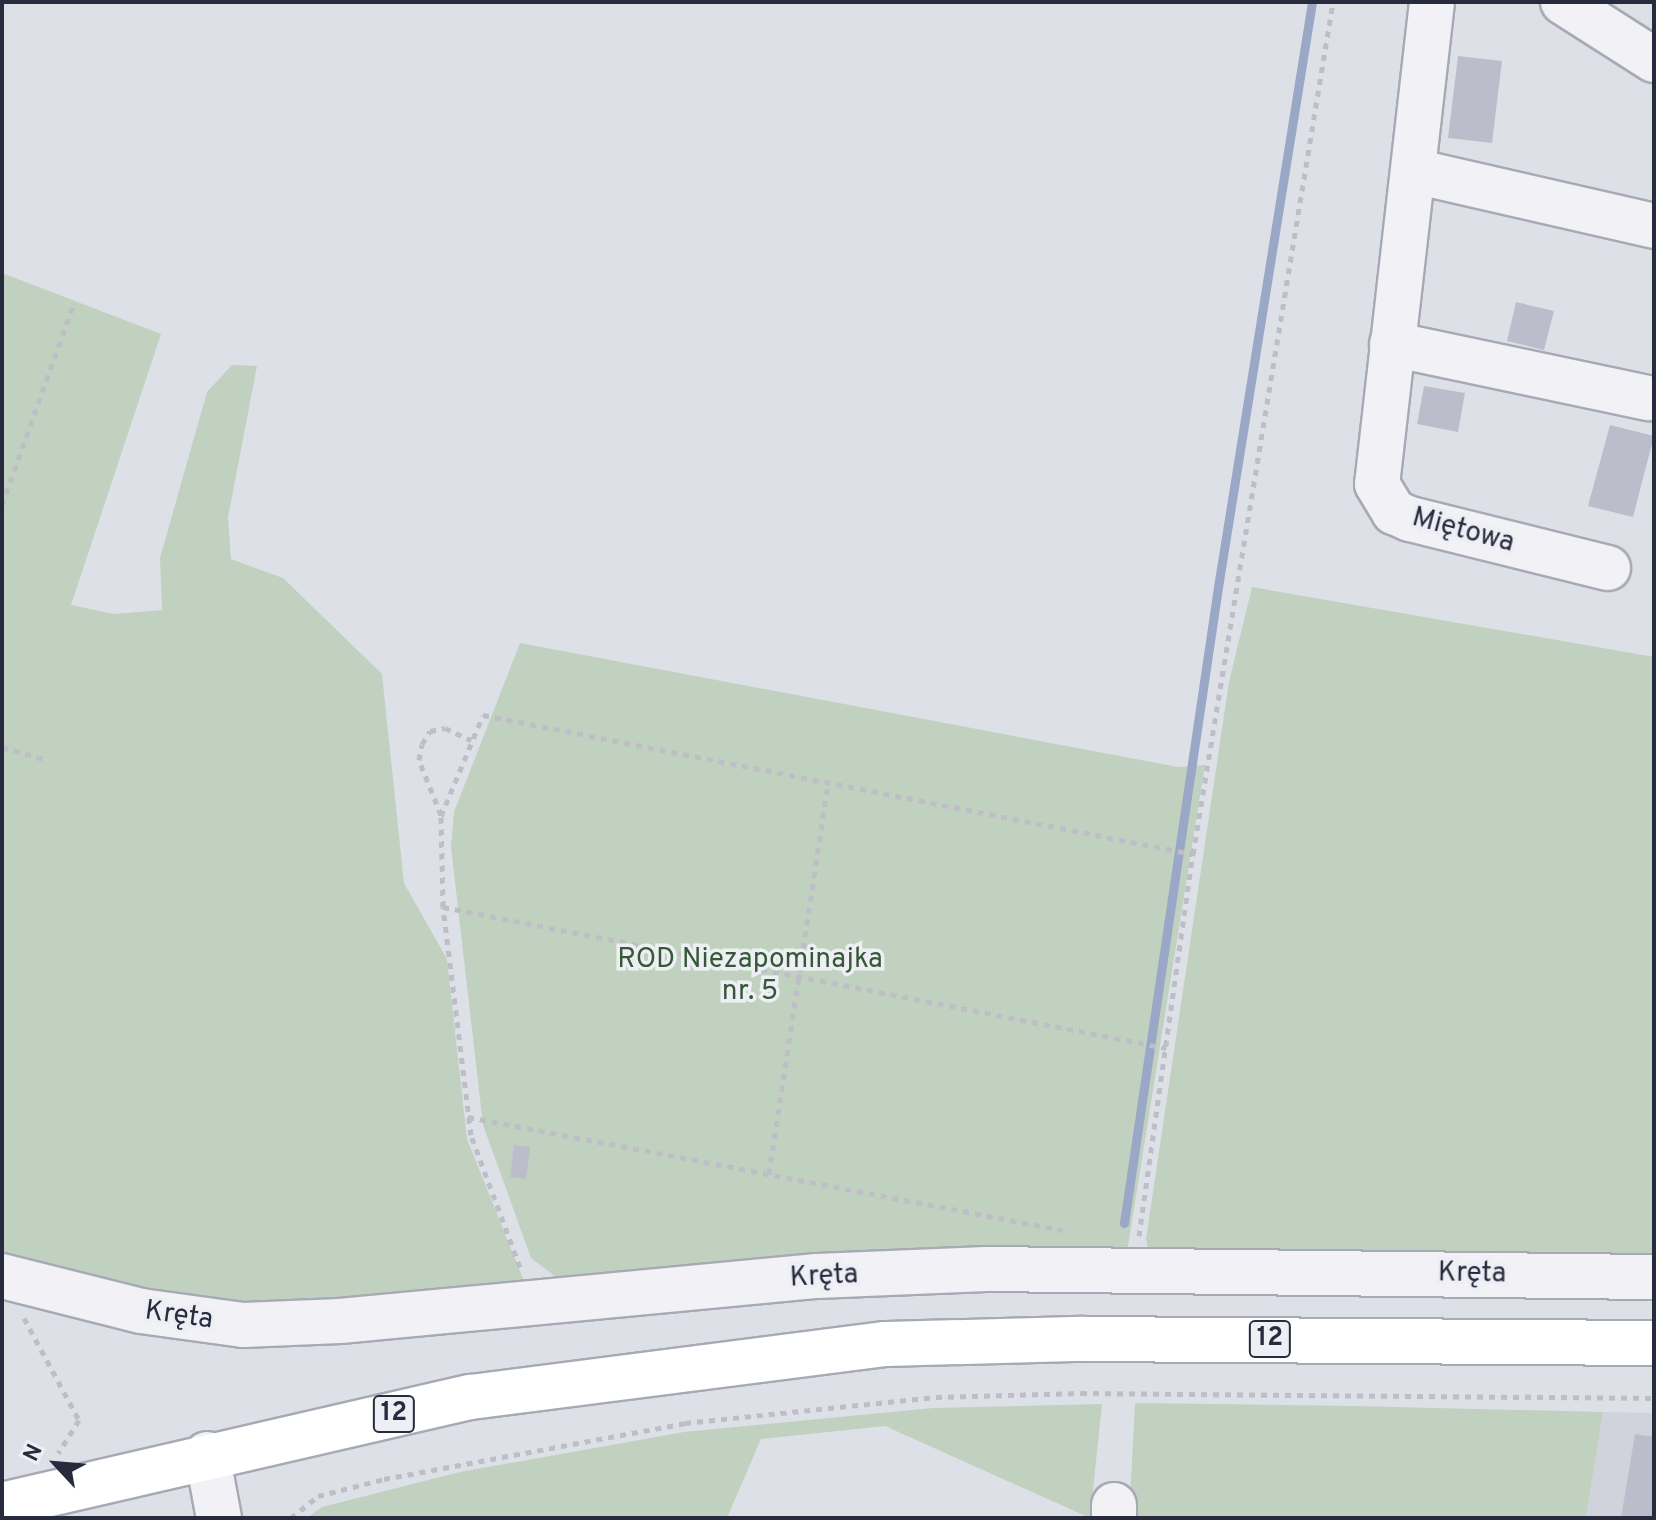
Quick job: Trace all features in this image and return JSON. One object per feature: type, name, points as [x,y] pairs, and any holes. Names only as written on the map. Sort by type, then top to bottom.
[{"type":"main road","name":"12","points":[[2,1505],[207,1454],[471,1397],[886,1344],[1083,1339],[1654,1343]]},
{"type":"street","name":"Miętowa","points":[[1432,2],[1376,466],[1377,484],[1394,512],[1608,568]]},
{"type":"street","points":[[1563,2],[1654,60]]},
{"type":"street","points":[[1414,171],[1654,226]]},
{"type":"street","points":[[1392,344],[1649,398]]},
{"type":"street","name":"Kręta","points":[[11,1293],[243,1325],[817,1276],[1135,1269],[1654,1277]]},
{"type":"street","points":[[207,1454],[219,1518]]},
{"type":"path","points":[[1135,1269],[1193,854],[1333,2]]},
{"type":"path","points":[[2,505],[74,303]]},
{"type":"path","points":[[441,816],[483,715],[1193,854]]},
{"type":"path","points":[[471,740],[445,728],[430,731],[422,744],[419,760],[441,816],[443,907],[468,1117],[533,1302]]},
{"type":"path","points":[[2,747],[47,760]]},
{"type":"path","points":[[769,1174],[828,782]]},
{"type":"path","points":[[443,907],[1166,1048]]},
{"type":"path","points":[[468,1117],[1077,1233]]},
{"type":"path","points":[[11,1293],[79,1420],[58,1453]]},
{"type":"path","points":[[291,1518],[318,1496],[443,1468],[685,1423],[936,1397],[1081,1393],[1654,1398]]},
{"type":"shaded area","points":[[1603,1412],[1654,1413],[1654,1518],[1586,1518]]},
{"type":"green space","points":[[2,273],[161,334],[71,605],[114,614],[162,610],[160,558],[207,392],[232,365],[257,366],[228,517],[231,559],[283,578],[382,674],[404,883],[447,959],[467,1139],[526,1286],[457,1296],[193,1305],[2,1257]]},
{"type":"green space","points":[[1252,587],[1654,657],[1654,1264],[1149,1252],[1146,1239],[1229,682]]},
{"type":"green space","name":"ROD Niezapominajka nr. 5","points":[[520,643],[1178,767],[1205,765],[1128,1246],[1115,1253],[809,1257],[556,1277],[531,1258],[483,1125],[451,847],[454,812]]},
{"type":"green space","points":[[1135,1403],[1603,1412],[1586,1518],[1129,1518]]},
{"type":"green space","points":[[1102,1404],[1090,1518],[885,1426],[761,1439],[727,1518],[307,1518],[322,1507],[460,1472],[684,1432],[933,1408]]},
{"type":"building","points":[[1458,56],[1502,61],[1492,143],[1448,138]]},
{"type":"building","points":[[1516,302],[1554,311],[1544,350],[1507,341]]},
{"type":"building","points":[[1424,386],[1465,393],[1458,432],[1417,424]]},
{"type":"building","points":[[1610,425],[1654,436],[1633,517],[1588,506]]},
{"type":"building","points":[[514,1145],[530,1147],[526,1179],[510,1177]]},
{"type":"building","points":[[1635,1434],[1654,1437],[1654,1518],[1621,1518]]},
{"type":"waterway","points":[[1124,1223],[1218,587],[1312,2]]}]
